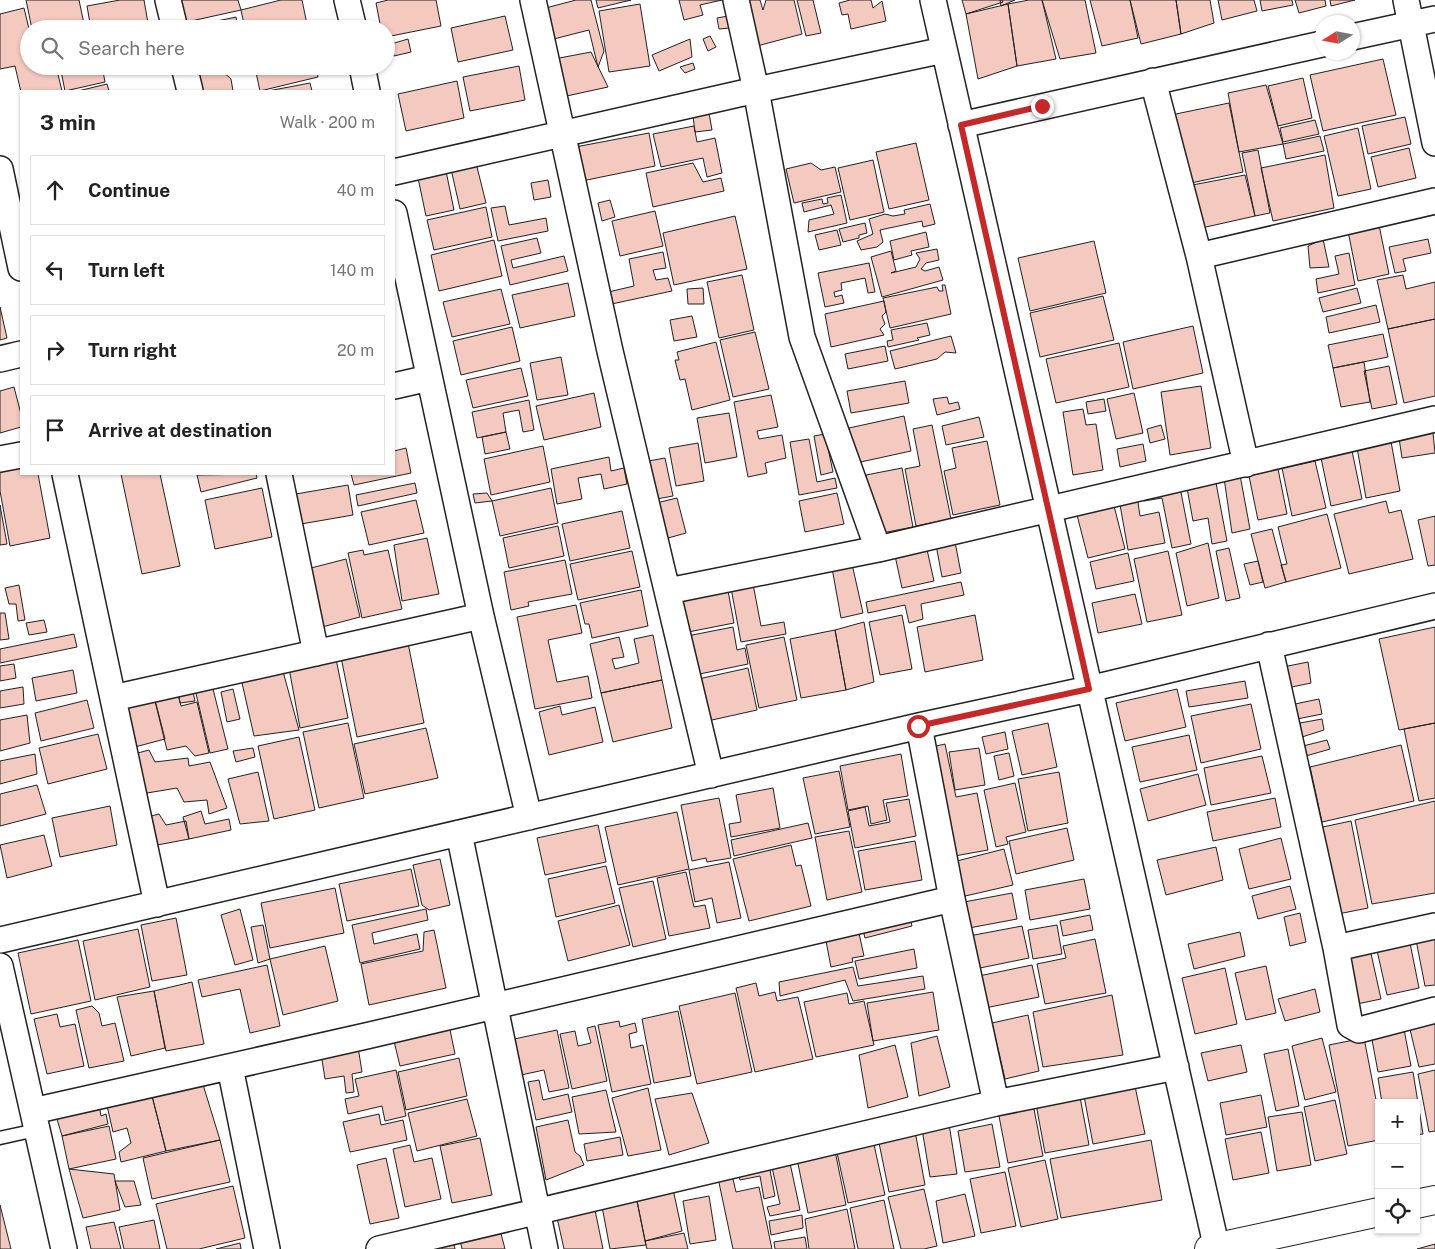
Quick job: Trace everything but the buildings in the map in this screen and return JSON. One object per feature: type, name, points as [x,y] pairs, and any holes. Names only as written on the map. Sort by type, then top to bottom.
[{"type":"highway","points":[[1420,1203],[1435,1200]]},
{"type":"highway","points":[[1214,1248],[1375,1213]]},
{"type":"street","points":[[168,0],[173,20]]},
{"type":"street","points":[[347,0],[352,20]]},
{"type":"street","points":[[533,0],[610,351],[711,775]]},
{"type":"street","points":[[736,0],[756,90],[802,337],[878,549]]},
{"type":"street","points":[[933,0],[1176,1067],[1214,1248]]},
{"type":"street","points":[[1406,0],[1435,143]]},
{"type":"street","points":[[1360,35],[1435,19]]},
{"type":"street","points":[[961,125],[1315,46]]},
{"type":"street","points":[[395,172],[756,90],[944,50]]},
{"type":"street","points":[[186,75],[190,90]]},
{"type":"street","points":[[364,75],[367,90]]},
{"type":"street","points":[[1153,81],[1199,256],[1246,464]]},
{"type":"street","points":[[0,169],[20,263]]},
{"type":"street","points":[[1199,256],[1435,201]]},
{"type":"street","points":[[395,218],[481,616],[529,817]]},
{"type":"street","points":[[0,359],[20,354]]},
{"type":"street","points":[[395,386],[429,378]]},
{"type":"street","points":[[668,592],[878,549],[1435,419]]},
{"type":"street","points":[[0,459],[20,455]]},
{"type":"street","points":[[65,475],[157,904]]},
{"type":"street","points":[[279,475],[316,653]]},
{"type":"street","points":[[0,940],[918,726],[1089,689],[1435,606]]},
{"type":"street","points":[[113,698],[481,616]]},
{"type":"street","points":[[1269,645],[1336,948],[1350,1025],[1353,1029],[1359,1030],[1435,1010]]},
{"type":"street","points":[[918,726],[952,899],[996,1103]]},
{"type":"street","points":[[459,833],[545,1249]]},
{"type":"street","points":[[34,1120],[230,1067],[952,899]]},
{"type":"street","points":[[1336,948],[1435,926]]},
{"type":"street","points":[[0,966],[64,1249]]},
{"type":"street","points":[[230,1067],[267,1249]]},
{"type":"street","points":[[379,1249],[996,1103],[1176,1067]]},
{"type":"lane","points":[[0,1138],[34,1120]]},
{"type":"route","points":[[918,726],[1089,689],[961,125],[1042,106]]}]
